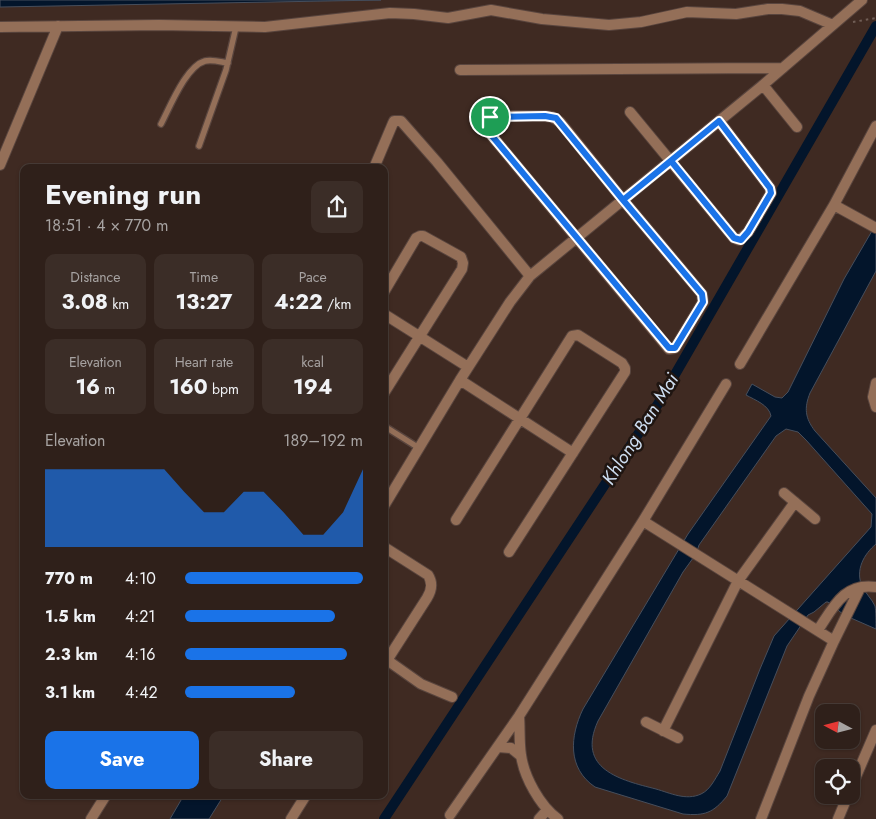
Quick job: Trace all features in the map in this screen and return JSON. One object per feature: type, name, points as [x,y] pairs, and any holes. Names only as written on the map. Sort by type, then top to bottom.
[{"type":"street","points":[[388,499],[468,367],[510,302],[530,276],[763,85],[862,0]]},
{"type":"street","points":[[0,27],[289,25],[398,13],[448,18],[491,10],[542,19],[617,24],[641,22],[687,12],[736,14],[768,9],[800,11],[833,25]]},
{"type":"street","points":[[0,165],[58,26]]},
{"type":"street","points":[[460,70],[783,68]]},
{"type":"street","points":[[763,85],[797,127]]},
{"type":"street","points":[[630,112],[734,238],[741,240],[748,232],[771,193],[770,188],[719,121]]},
{"type":"street","points":[[494,116],[545,116],[556,118],[702,294],[703,302],[675,348],[669,348],[577,237],[487,130],[485,122],[487,119],[494,116]]},
{"type":"street","points":[[376,164],[393,123],[397,121],[402,122],[456,184],[530,276]]},
{"type":"street","points":[[740,364],[834,205],[876,126]]},
{"type":"street","points":[[834,205],[876,228]]},
{"type":"street","points":[[388,285],[418,236],[423,236],[461,257],[462,269],[388,386]]},
{"type":"street","points":[[388,317],[468,367]]},
{"type":"street","points":[[456,520],[574,335],[578,335],[622,363],[625,368],[624,372],[509,552]]},
{"type":"street","points":[[460,380],[573,453]]},
{"type":"street","points":[[876,383],[873,397],[876,407]]},
{"type":"street","points":[[450,815],[519,716],[643,521],[726,384]]},
{"type":"street","points":[[784,493],[815,519]]},
{"type":"street","points":[[664,731],[738,581],[795,502]]},
{"type":"street","points":[[643,521],[834,640]]},
{"type":"street","points":[[388,550],[428,575],[432,586],[427,598],[388,658]]},
{"type":"street","points":[[818,630],[831,611],[848,592],[860,588],[875,587]]},
{"type":"street","points":[[761,819],[809,696],[860,588]]},
{"type":"street","points":[[388,665],[422,684],[452,697]]},
{"type":"street","points":[[519,716],[521,756],[530,782],[547,810],[558,819]]},
{"type":"street","points":[[646,722],[678,738]]},
{"type":"street","points":[[860,767],[876,730]]},
{"type":"street","points":[[498,747],[511,748],[521,756]]},
{"type":"street","points":[[91,819],[104,799]]},
{"type":"street","points":[[291,819],[304,799]]},
{"type":"street","points":[[838,819],[844,804]]},
{"type":"street","points":[[539,819],[547,810]]},
{"type":"lane","points":[[199,146],[228,63],[236,26]]},
{"type":"lane","points":[[161,124],[181,86],[195,66],[204,61],[211,60],[228,63]]},
{"type":"lane","points":[[388,429],[419,448]]},
{"type":"path","points":[[869,19],[876,18]]},
{"type":"water","points":[[0,0],[381,0],[0,7]]},
{"type":"water","points":[[876,224],[876,271],[810,393],[806,413],[815,431],[876,498],[876,544],[864,557],[860,568],[860,580],[875,606],[876,629],[844,615],[828,602],[808,615],[787,646],[727,796],[713,810],[703,814],[683,814],[595,787],[579,771],[575,761],[575,730],[583,709],[688,534],[771,416],[765,406],[746,395],[752,384],[775,397],[782,398],[788,392],[844,279]],"holes":[[[786,429],[798,432],[872,514],[871,527],[774,636],[720,771],[707,790],[695,796],[684,797],[629,781],[605,770],[597,761],[593,751],[593,737],[598,721],[683,572],[696,554],[699,545],[776,436]]]},
{"type":"water","points":[[182,799],[222,799],[209,819],[170,819]]},
{"type":"waterway","name":"Khlong Ban Mai","points":[[384,819],[658,404],[876,26]]},
{"type":"route","points":[[490,117],[485,122],[487,130],[669,348],[675,348],[703,302],[702,294],[623,200],[671,161],[734,238],[741,240],[748,232],[771,193],[768,184],[719,121],[623,200],[556,118],[545,116],[490,117]]}]
